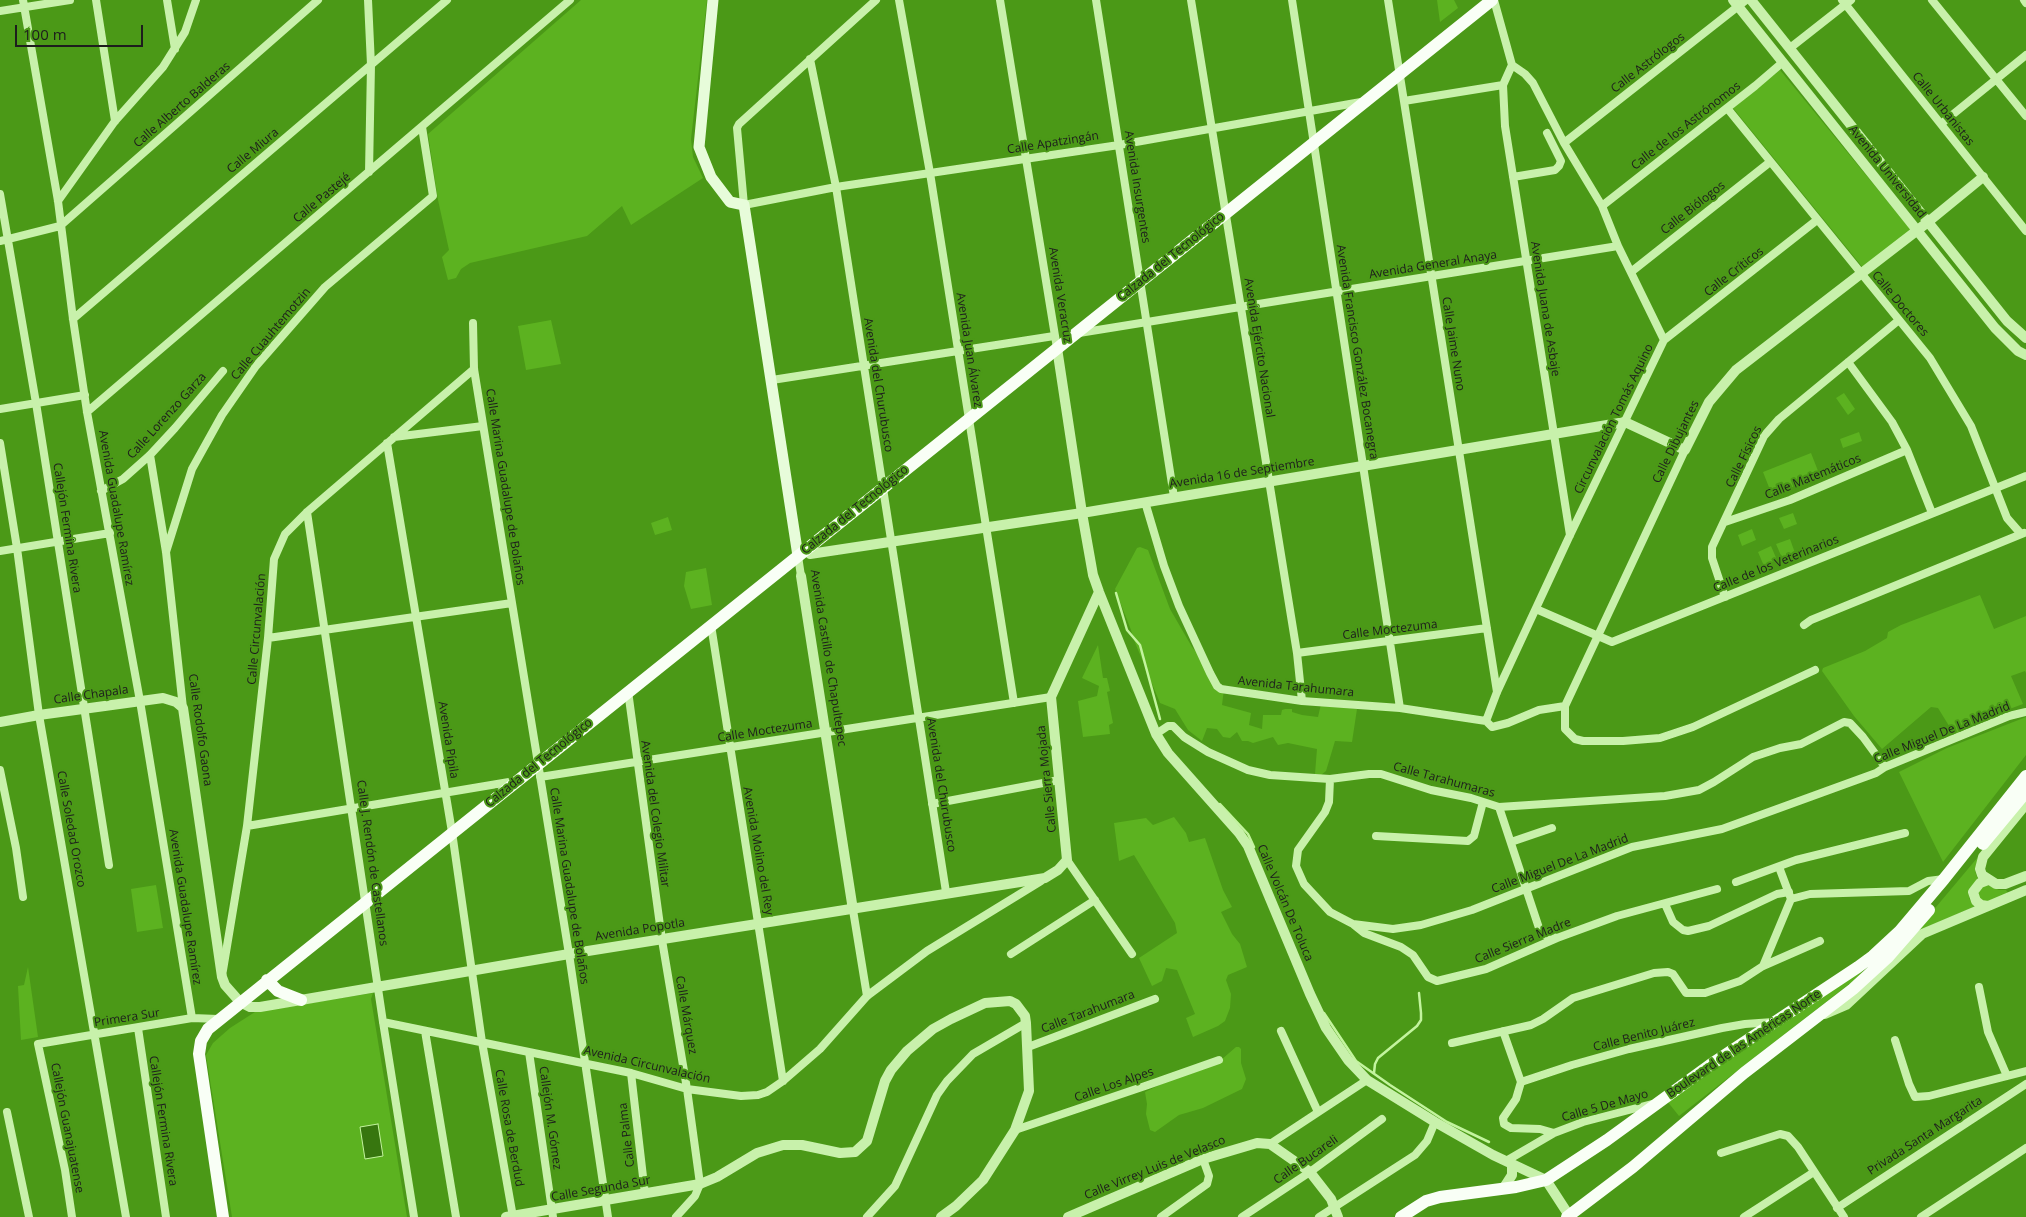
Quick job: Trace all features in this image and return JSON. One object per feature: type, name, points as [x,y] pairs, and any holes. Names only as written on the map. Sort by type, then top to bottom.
[{"type":"main road","points":[[713,0],[699,147],[711,177],[730,202],[744,205]]},
{"type":"main road","name":"Calzada del Tecnológico","points":[[223,1217],[199,1054],[204,1035],[218,1019],[711,625],[804,555],[969,419],[1055,342],[1075,334],[1493,0]]},
{"type":"main road","name":"Avenida Castillo de Chapultepec","points":[[744,205],[772,380],[804,555]]},
{"type":"main road","name":"Boulevard de las Américas Norte","points":[[1400,1217],[1426,1201],[1440,1197],[1503,1189],[1546,1180],[1607,1140],[1710,1065],[1873,956],[1900,930],[1944,879],[2026,776]]},
{"type":"main road","name":"Boulevard de las Américas Norte","points":[[1569,1217],[1632,1167],[1744,1072],[1853,989],[1888,957],[2026,792]]},
{"type":"main road","points":[[267,980],[278,991],[301,1000]]},
{"type":"street","points":[[0,11],[24,4],[70,0]]},
{"type":"street","points":[[96,0],[115,121]]},
{"type":"street","points":[[167,0],[175,49]]},
{"type":"street","points":[[58,201],[115,121],[152,81],[175,49],[185,32],[196,0]]},
{"type":"street","name":"Calle Alberto Balderas","points":[[60,226],[318,0]]},
{"type":"street","points":[[368,0],[371,65],[369,172]]},
{"type":"street","name":"Calle Miura","points":[[73,319],[447,0]]},
{"type":"street","name":"Calle Pastejé","points":[[87,412],[570,0]]},
{"type":"street","points":[[810,59],[876,0]]},
{"type":"street","name":"Avenida Juan Álvarez","points":[[899,0],[930,173],[1014,703]]},
{"type":"street","name":"Avenida Veracruz","points":[[1000,0],[1082,513],[1093,575],[1100,592]]},
{"type":"street","name":"Avenida Insurgentes","points":[[1096,0],[1174,497]]},
{"type":"street","name":"Avenida Ejército Nacional","points":[[1192,0],[1296,653],[1302,701]]},
{"type":"street","name":"Avenida Francisco González Bocanegra","points":[[1292,0],[1400,708]]},
{"type":"street","name":"Calle Jaime Nuno","points":[[1388,0],[1497,692]]},
{"type":"street","points":[[1404,101],[1503,85],[1512,64],[1493,0]]},
{"type":"street","name":"Avenida Universidad","points":[[1751,0],[2007,321],[2026,338]]},
{"type":"street","points":[[1932,0],[2026,116]]},
{"type":"street","points":[[1790,48],[1846,1]]},
{"type":"street","name":"Calle Urbanistas","points":[[1846,1],[2026,231]]},
{"type":"street","name":"Avenida Universidad","points":[[1739,2],[1783,62],[1995,328],[2018,351],[2026,355]]},
{"type":"street","name":"Calle Astrólogos","points":[[1564,143],[1739,2]]},
{"type":"street","name":"Avenida Guadalupe Ramírez","points":[[24,4],[58,201],[87,412],[140,701],[192,1018]]},
{"type":"street","points":[[1941,124],[2026,55]]},
{"type":"street","name":"Avenida Castillo de Chapultepec","points":[[744,205],[736,128],[810,59]]},
{"type":"street","name":"Avenida del Churubusco","points":[[810,59],[836,188],[946,892]]},
{"type":"street","name":"Calle de los Astrónomos","points":[[1602,206],[1783,62]]},
{"type":"street","name":"Circunvalación Tomás Aquino","points":[[1486,721],[1497,692],[1570,535],[1664,340],[1618,246],[1602,206],[1564,143],[1533,82],[1512,64]]},
{"type":"street","name":"Avenida Juana de Asbaje","points":[[1503,85],[1505,126],[1525,261],[1570,535]]},
{"type":"street","name":"Calle Apatzingán","points":[[744,205],[836,188],[1119,145],[1365,102]]},
{"type":"street","name":"Calle Doctores","points":[[1727,108],[1930,358],[1971,426],[2007,518],[2024,533],[1811,620],[1804,625]]},
{"type":"street","name":"Calle Cuauhtemotzin","points":[[166,552],[192,469],[222,415],[256,366],[325,287],[433,196],[422,127]]},
{"type":"street","points":[[1513,177],[1555,170],[1559,166],[1561,161],[1547,134]]},
{"type":"street","name":"Calle Biólogos","points":[[1631,272],[1770,162]]},
{"type":"street","name":"Calle Dibujantes","points":[[1565,706],[1709,402],[1736,370],[1928,222],[1983,177]]},
{"type":"street","name":"Callejón Fermina Rivera","points":[[0,194],[4,240],[36,403],[109,865]]},
{"type":"street","name":"Calle Críticos","points":[[1664,340],[1817,220]]},
{"type":"street","points":[[4,240],[60,226]]},
{"type":"street","name":"Avenida General Anaya","points":[[1075,334],[1618,246]]},
{"type":"street","name":"Calle Físicos","points":[[1725,597],[1711,553],[1712,547],[1764,436],[1770,427],[1899,320]]},
{"type":"street","name":"Calle Marina Guadalupe de Bolaños","points":[[473,322],[474,368],[569,954],[608,1217]]},
{"type":"street","points":[[772,380],[958,351],[1055,342]]},
{"type":"street","points":[[1848,362],[1892,422],[1907,450],[1932,513]]},
{"type":"street","name":"Calle Circunvalación","points":[[222,977],[247,826],[268,638],[274,559],[285,534],[307,512],[474,368]]},
{"type":"street","name":"Calle Lorenzo Garza","points":[[101,491],[123,479],[150,455],[223,371]]},
{"type":"street","points":[[0,409],[85,395]]},
{"type":"street","points":[[1625,422],[1685,450]]},
{"type":"street","name":"Avenida 16 de Septiembre","points":[[804,555],[1082,513],[1625,422]]},
{"type":"street","points":[[390,440],[483,426]]},
{"type":"street","name":"Avenida Pípila","points":[[390,440],[416,617],[452,832],[482,1042]]},
{"type":"street","name":"Calle Soledad Orozco","points":[[0,443],[17,548],[39,715],[126,1217]]},
{"type":"street","name":"Calle Matemáticos","points":[[1725,522],[1790,500],[1907,450]]},
{"type":"street","name":"Calle Rodolfo Gaona","points":[[150,455],[166,552],[183,708],[222,977],[225,985],[240,1002]]},
{"type":"street","name":"Calle de los Veterinarios","points":[[1536,609],[1612,642],[2026,476]]},
{"type":"street","name":"Avenida Tarahumara","points":[[1145,502],[1164,566],[1179,606],[1217,686],[1222,689],[1302,701],[1400,708],[1486,721],[1492,727],[1540,710],[1565,706]]},
{"type":"street","name":"Calle J. Rendón de Castellanos","points":[[307,512],[414,1217]]},
{"type":"street","points":[[0,551],[110,533]]},
{"type":"street","name":"Avenida Castillo de Chapultepec","points":[[804,555],[801,576],[867,996]]},
{"type":"street","points":[[1051,697],[1100,592]]},
{"type":"street","name":"Calle Volcán De Toluca","points":[[1100,592],[1156,734],[1168,753],[1240,833],[1248,846],[1310,994],[1326,1028],[1348,1060],[1367,1080],[1435,1122],[1509,1163],[1546,1180]]},
{"type":"street","points":[[268,638],[512,603]]},
{"type":"street","name":"Avenida Molino del Rey","points":[[711,625],[784,1081]]},
{"type":"street","name":"Calle Moctezuma","points":[[1296,653],[1487,628]]},
{"type":"street","points":[[1565,706],[1565,729],[1575,739],[1623,741],[1660,738],[1693,727],[1815,670]]},
{"type":"street","name":"Avenida del Colegio Militar","points":[[628,691],[636,761],[662,940]]},
{"type":"street","name":"Calle Moctezuma","points":[[540,777],[1051,697]]},
{"type":"street","name":"Calle Sierra Mojada","points":[[1051,697],[1067,860],[1132,954]]},
{"type":"street","name":"Calle Chapala","points":[[0,722],[163,698],[176,702],[183,708]]},
{"type":"street","name":"Calle Miguel De La Madrid","points":[[1330,779],[1329,802],[1325,812],[1298,850],[1296,866],[1304,884],[1330,912],[1353,924],[1393,929],[1421,925],[1472,910],[1632,847],[1722,828],[1876,773],[1885,767],[2009,716],[2026,712]]},
{"type":"street","name":"Calle Tarahumaras","points":[[1156,734],[1168,726],[1173,726],[1184,737],[1208,752],[1248,770],[1270,775],[1330,779],[1381,774],[1431,790],[1499,807],[1665,796],[1699,790],[1753,757],[1780,748],[1802,744],[1844,722],[1850,723],[1863,737],[1885,767]]},
{"type":"street","points":[[0,770],[16,848],[23,897]]},
{"type":"street","points":[[247,826],[517,780]]},
{"type":"street","points":[[932,804],[1059,780]]},
{"type":"street","points":[[1376,836],[1468,842],[1474,836],[1483,802]]},
{"type":"street","points":[[2026,804],[1983,857],[1980,869],[1982,875],[1996,884],[2005,884],[2026,876]]},
{"type":"street","points":[[1499,807],[1540,931],[1546,936],[1557,938]]},
{"type":"street","points":[[1512,842],[1552,828]]},
{"type":"street","points":[[1736,882],[1796,860],[1905,833]]},
{"type":"street","name":"Avenida Circunvalación","points":[[383,1022],[630,1073],[687,1089],[748,1097],[763,1094],[784,1081],[820,1049],[867,996],[927,951],[1058,870],[1067,860]]},
{"type":"street","points":[[1763,966],[1790,896],[1779,866]]},
{"type":"street","name":"Avenida Popotla","points":[[240,1002],[250,1007],[260,1007],[569,954],[853,910],[946,892],[1045,878]]},
{"type":"street","points":[[1665,904],[1673,922],[1683,930],[1688,931],[1709,926],[1777,894],[1790,896],[1909,891],[1928,881],[1944,879]]},
{"type":"street","points":[[1988,880],[1980,883],[1973,892],[1976,902],[1980,905],[1989,906]]},
{"type":"street","name":"Calle Sierra Madre","points":[[1353,924],[1364,933],[1401,947],[1413,955],[1428,977],[1433,981],[1486,969],[1557,938],[1617,916],[1717,889]]},
{"type":"street","points":[[1819,1016],[1846,1005],[1922,934],[2026,890]]},
{"type":"street","points":[[1011,954],[1095,900]]},
{"type":"street","name":"Calle Márquez","points":[[662,940],[687,1089],[700,1184]]},
{"type":"street","points":[[1452,1042],[1531,1026],[1543,1020],[1574,998],[1654,972],[1673,974],[1686,993],[1705,993],[1740,981],[1763,966],[1820,941]]},
{"type":"street","points":[[1978,987],[1988,1032],[2007,1076]]},
{"type":"street","name":"Calle Tarahumara","points":[[1028,1047],[1155,999]]},
{"type":"street","name":"Calle Segunda Sur","points":[[510,1217],[552,1213],[700,1184],[717,1177],[757,1154],[783,1145],[802,1145],[840,1153],[855,1152],[867,1141],[880,1092],[891,1070],[907,1051],[932,1029],[985,1004],[1010,1001],[1016,1004],[1025,1016],[1026,1023]]},
{"type":"street","name":"Primera Sur","points":[[38,1044],[192,1018],[218,1019]]},
{"type":"street","name":"Calle Benito Juárez","points":[[1521,1082],[1572,1065],[1722,1028],[1775,1022]]},
{"type":"street","points":[[868,1217],[895,1186],[937,1095],[947,1081],[973,1054],[1026,1023],[1029,1091],[1015,1130],[983,1180],[941,1217]]},
{"type":"street","name":"Callejón Fermina Rivera","points":[[138,1028],[166,1217]]},
{"type":"street","points":[[425,1031],[456,1217]]},
{"type":"street","points":[[1281,1031],[1318,1112]]},
{"type":"street","points":[[1503,1031],[1521,1082],[1516,1099],[1503,1118],[1504,1124],[1511,1128],[1540,1129],[1554,1133]]},
{"type":"street","points":[[1895,1040],[1915,1097],[1928,1096],[2025,1073]]},
{"type":"street","name":"Calle Rosa de Berdud","points":[[482,1042],[510,1217]]},
{"type":"street","name":"Callejón Guanajuatense","points":[[38,1044],[65,1170],[72,1217]]},
{"type":"street","name":"Callejón M. Gómez","points":[[529,1052],[552,1213]]},
{"type":"street","name":"Calle Los Alpes","points":[[1015,1130],[1148,1086],[1219,1060]]},
{"type":"street","name":"Calle Palma","points":[[630,1073],[645,1194]]},
{"type":"street","points":[[1336,1212],[1327,1192],[1310,1172],[1270,1144],[1367,1080]]},
{"type":"street","name":"Privada Santa Margarita","points":[[1837,1208],[2026,1084]]},
{"type":"street","name":"Calle 5 De Mayo","points":[[1509,1163],[1554,1133],[1583,1122],[1659,1102]]},
{"type":"street","points":[[7,1112],[29,1217]]},
{"type":"street","name":"Calle Bucareli","points":[[1242,1217],[1310,1172],[1382,1119]]},
{"type":"street","points":[[1319,1217],[1336,1212],[1415,1155],[1427,1141],[1435,1122]]},
{"type":"street","points":[[1721,1153],[1784,1134],[1792,1139],[1844,1217]]},
{"type":"street","name":"Calle Virrey Luis de Velasco","points":[[1068,1217],[1203,1159],[1251,1144],[1270,1144]]},
{"type":"street","points":[[1921,1217],[2026,1148]]},
{"type":"street","points":[[1161,1217],[1207,1184],[1209,1176],[1203,1159]]},
{"type":"street","points":[[1503,1189],[1512,1175],[1509,1163]]},
{"type":"street","points":[[1744,1217],[1814,1172]]},
{"type":"street","points":[[1546,1180],[1569,1217]]},
{"type":"street","points":[[676,1217],[695,1196],[700,1184]]},
{"type":"shaded area","points":[[581,0],[707,0],[691,139],[693,157],[703,178],[631,225],[622,206],[587,236],[470,263],[461,269],[456,278],[448,280],[442,257],[449,250],[438,200],[428,134]]},
{"type":"shaded area","points":[[1437,0],[1454,0],[1458,8],[1440,22]]},
{"type":"shaded area","points":[[1780,70],[1911,230],[1864,269],[1733,108]]},
{"type":"shaded area","points":[[551,320],[561,364],[526,370],[518,326]]},
{"type":"shaded area","points":[[1844,393],[1855,409],[1848,415],[1836,398]]},
{"type":"shaded area","points":[[1859,432],[1862,441],[1843,448],[1840,439]]},
{"type":"shaded area","points":[[1811,453],[1820,476],[1772,495],[1763,472]]},
{"type":"shaded area","points":[[1793,513],[1797,524],[1784,529],[1779,518]]},
{"type":"shaded area","points":[[668,517],[672,530],[655,535],[651,523]]},
{"type":"shaded area","points":[[1752,529],[1756,540],[1742,546],[1738,535]]},
{"type":"shaded area","points":[[1790,539],[1795,553],[1782,558],[1776,544]]},
{"type":"shaded area","points":[[1771,546],[1777,560],[1764,566],[1758,552]]},
{"type":"shaded area","points":[[1140,547],[1148,550],[1170,609],[1192,647],[1213,672],[1220,688],[1224,689],[1222,705],[1251,713],[1249,725],[1262,729],[1263,715],[1281,715],[1282,710],[1285,709],[1292,709],[1292,712],[1302,715],[1318,717],[1321,704],[1357,709],[1352,742],[1335,741],[1326,771],[1321,775],[1315,774],[1317,749],[1288,743],[1278,745],[1273,737],[1253,743],[1242,741],[1237,732],[1230,738],[1223,737],[1217,729],[1207,728],[1202,741],[1188,730],[1175,709],[1160,703],[1115,589],[1137,548]]},
{"type":"shaded area","points":[[706,568],[712,605],[691,609],[684,586],[686,572]]},
{"type":"shaded area","points":[[1980,595],[1994,629],[2026,616],[2026,673],[2025,671],[2011,676],[2023,704],[1988,717],[1954,734],[1938,708],[1931,707],[1882,749],[1854,716],[1822,671],[1823,668],[1865,651],[1887,638],[1888,632],[1901,625]]},
{"type":"shaded area","points":[[1098,645],[1103,678],[1107,678],[1110,691],[1107,692],[1113,723],[1109,725],[1110,734],[1083,737],[1078,701],[1097,696],[1099,686],[1082,678]]},
{"type":"shaded area","points":[[2026,717],[2026,755],[1943,862],[1899,772],[1947,748]]},
{"type":"shaded area","points":[[1174,817],[1186,833],[1189,842],[1205,838],[1223,890],[1232,907],[1221,912],[1232,934],[1240,944],[1247,967],[1228,975],[1226,980],[1231,994],[1230,1008],[1225,1021],[1193,1037],[1186,1018],[1195,1014],[1177,970],[1166,968],[1162,981],[1152,986],[1139,958],[1177,933],[1175,923],[1134,855],[1119,861],[1114,823],[1146,818],[1153,825]]},
{"type":"shaded area","points":[[1978,857],[1975,871],[1978,880],[1971,888],[1969,898],[1974,907],[1915,932]]},
{"type":"shaded area","points":[[156,885],[163,928],[137,932],[131,889]]},
{"type":"shaded area","points":[[1988,885],[1999,890],[2006,890],[2008,893],[1989,902],[1980,900],[1978,891],[1983,886]]},
{"type":"shaded area","points":[[1878,956],[1853,981],[1679,1116],[1667,1101]]},
{"type":"shaded area","points":[[28,967],[38,1037],[21,1040],[18,986],[24,985]]},
{"type":"shaded area","points":[[373,993],[371,999],[407,1217],[232,1217],[206,1055],[213,1043],[230,1028],[255,1012]]},
{"type":"shaded area","points":[[1236,1047],[1241,1049],[1241,1063],[1246,1079],[1242,1089],[1203,1108],[1179,1115],[1155,1132],[1150,1130],[1146,1114],[1145,1092],[1176,1077],[1221,1060]]},
{"type":"shaded area","points":[[378,1124],[383,1156],[365,1159],[360,1127]]},
{"type":"waterway","points":[[1116,593],[1127,630],[1140,645],[1160,719]]},
{"type":"waterway","points":[[1220,804],[1248,834],[1254,847]]},
{"type":"waterway","points":[[1374,1073],[1378,1058],[1417,1026],[1421,1020],[1419,993]]},
{"type":"waterway","points":[[1324,1013],[1356,1061],[1447,1122],[1489,1142]]}]
